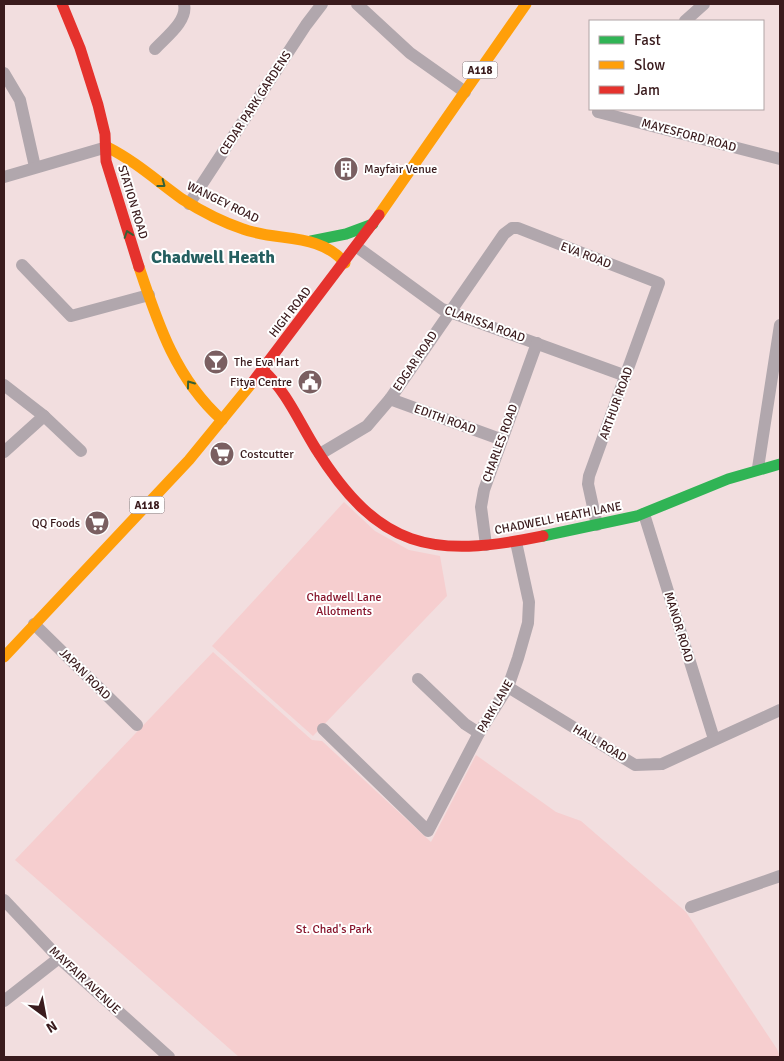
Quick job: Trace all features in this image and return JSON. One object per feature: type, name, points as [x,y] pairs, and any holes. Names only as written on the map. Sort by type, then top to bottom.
[{"type":"street","name":"STATION ROAD","points":[[62,4],[80,48],[98,105],[107,147],[106,161],[110,176],[166,346],[174,362],[204,404],[222,420]]},
{"type":"street","points":[[155,49],[181,21],[185,12],[184,4]]},
{"type":"street","name":"CEDAR PARK GARDENS","points":[[189,204],[322,4]]},
{"type":"street","points":[[357,4],[410,53],[465,92]]},
{"type":"street","name":"HIGH ROAD","points":[[4,657],[188,460],[263,370],[357,247],[526,4]]},
{"type":"street","points":[[686,20],[704,4]]},
{"type":"street","points":[[4,73],[20,100],[35,167]]},
{"type":"street","name":"MAYESFORD ROAD","points":[[599,110],[780,159]]},
{"type":"street","name":"WANGEY ROAD","points":[[107,147],[121,153],[189,204],[255,234],[311,241],[335,252],[345,263]]},
{"type":"street","points":[[4,176],[107,147]]},
{"type":"street","points":[[110,176],[116,170],[136,164]]},
{"type":"street","name":"WANGEY ROAD","points":[[311,241],[346,234],[373,224]]},
{"type":"street","name":"EVA ROAD","points":[[512,228],[518,228],[659,283]]},
{"type":"street","name":"EDGAR ROAD","points":[[320,454],[367,426],[390,399],[449,311],[504,234],[512,228]]},
{"type":"street","name":"CLARISSA ROAD","points":[[357,247],[442,309],[626,376]]},
{"type":"street","points":[[22,265],[70,316],[149,295]]},
{"type":"street","name":"ARTHUR ROAD","points":[[597,525],[588,484],[589,476],[659,283]]},
{"type":"street","points":[[758,468],[780,325]]},
{"type":"street","name":"CHARLES ROAD","points":[[486,545],[481,506],[484,490],[500,439],[537,344]]},
{"type":"street","name":"CHADWELL HEATH LANE","points":[[263,370],[275,381],[320,454],[348,491],[374,518],[392,530],[428,544],[457,548],[516,542],[597,525],[644,514],[758,468],[780,464]]},
{"type":"street","points":[[4,385],[44,416],[81,451]]},
{"type":"street","name":"EDITH ROAD","points":[[390,399],[500,439]]},
{"type":"street","points":[[4,452],[44,416]]},
{"type":"street","name":"MANOR ROAD","points":[[644,514],[714,739]]},
{"type":"street","name":"PARK LANE","points":[[323,729],[428,831],[479,733],[508,687],[528,623],[529,602],[516,542]]},
{"type":"street","name":"JAPAN ROAD","points":[[34,624],[136,725]]},
{"type":"street","points":[[418,679],[465,724],[479,733]]},
{"type":"street","name":"HALL ROAD","points":[[508,687],[634,765],[662,764],[780,710]]},
{"type":"street","points":[[691,907],[780,878]]},
{"type":"street","name":"MAYFAIR AVENUE","points":[[4,900],[59,958],[169,1057]]},
{"type":"street","points":[[4,1002],[59,958]]},
{"type":"green space","name":"Chadwell Lane Allotments","points":[[344,502],[375,531],[409,550],[440,556],[447,596],[313,736],[212,646]]},
{"type":"green space","name":"St. Chad's Park","points":[[213,652],[312,740],[322,741],[431,842],[476,755],[556,812],[581,821],[686,912],[777,1049],[780,1057],[239,1057],[15,860]]},
{"type":"traffic: fast","points":[[311,241],[346,234],[373,224]]},
{"type":"traffic: fast","points":[[543,536],[637,516],[728,479],[780,464]]},
{"type":"traffic: slow","points":[[379,215],[526,4]]},
{"type":"traffic: slow","points":[[107,147],[136,165],[182,199],[212,216],[256,233],[297,239],[323,246],[335,253],[345,263]]},
{"type":"traffic: slow","points":[[139,267],[161,330],[170,349],[192,387],[222,420]]},
{"type":"traffic: slow","points":[[4,657],[189,460],[252,383]]},
{"type":"traffic: jam","points":[[62,4],[80,48],[98,105],[105,134],[106,161],[139,267]]},
{"type":"traffic: jam","points":[[252,383],[379,215]]},
{"type":"traffic: jam","points":[[263,370],[286,398],[316,449],[339,482],[362,508],[386,527],[411,539],[439,545],[469,546],[504,543],[543,536]]},
{"type":"place","name":"Mayfair Venue","points":[[346,169]]},
{"type":"place","name":"The Eva Hart","points":[[216,362]]},
{"type":"place","name":"Fitya Centre","points":[[310,382]]},
{"type":"place","name":"Costcutter","points":[[222,454]]},
{"type":"place","name":"QQ Foods","points":[[97,523]]},
{"type":"district","name":"Chadwell Heath","points":[[213,257]]}]
